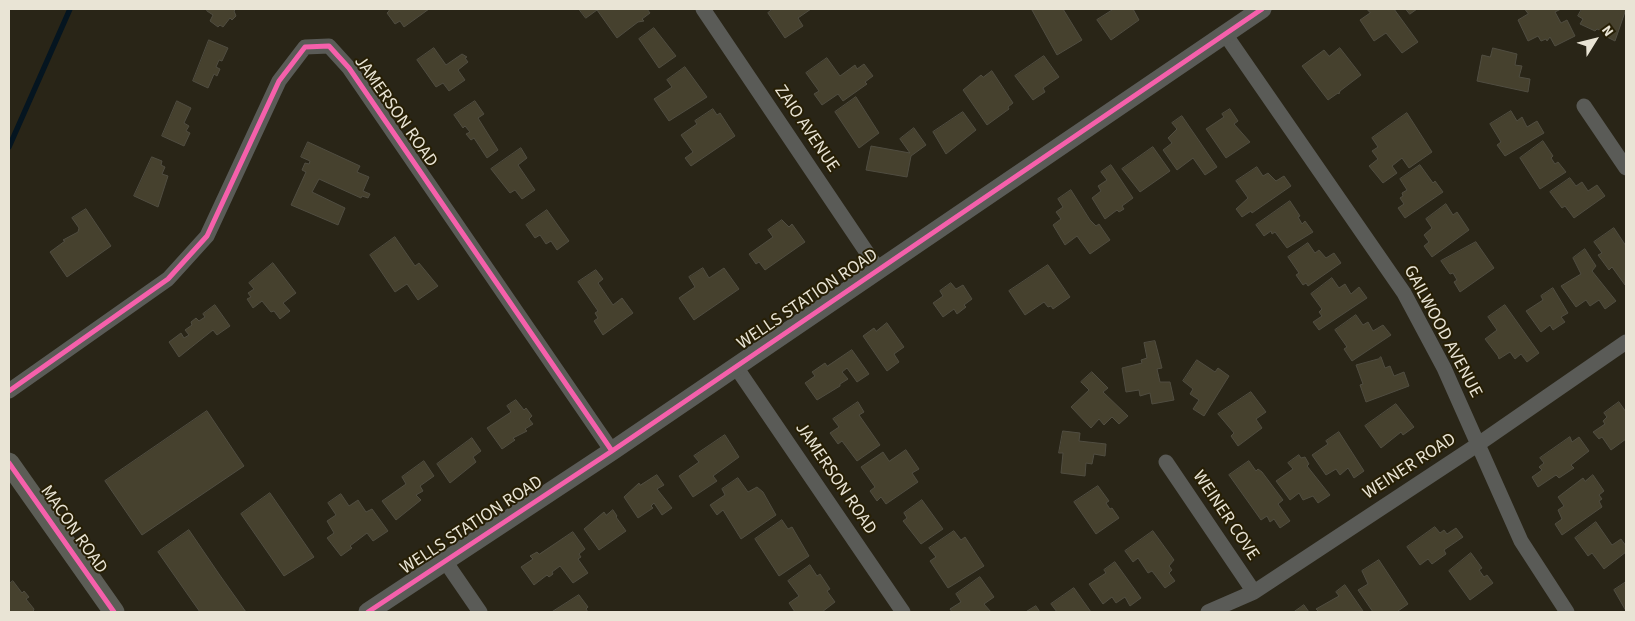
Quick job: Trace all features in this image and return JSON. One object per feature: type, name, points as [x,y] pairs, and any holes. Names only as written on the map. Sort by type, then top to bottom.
[{"type":"main road","name":"MACON ROAD","points":[[9,463],[114,612]]},
{"type":"street","name":"ZAIO AVENUE","points":[[703,9],[878,269]]},
{"type":"street","name":"WELLS STATION ROAD","points":[[368,612],[612,451],[1262,9]]},
{"type":"street","name":"GAILWOOD AVENUE","points":[[1225,34],[1404,293],[1444,368],[1521,541],[1567,612]]},
{"type":"street","name":"JAMERSON ROAD","points":[[9,391],[168,279],[207,236],[279,81],[305,47],[329,46],[349,68],[612,451]]},
{"type":"street","points":[[1584,106],[1626,168]]},
{"type":"street","name":"WEINER ROAD","points":[[1208,612],[1254,592],[1477,445],[1626,342]]},
{"type":"street","name":"JAMERSON ROAD","points":[[736,367],[903,612]]},
{"type":"street","name":"WEINER COVE","points":[[1166,462],[1254,592]]},
{"type":"street","points":[[445,561],[480,612]]},
{"type":"building","points":[[208,9],[236,9],[234,11],[236,16],[232,20],[230,18],[223,27],[220,25],[218,27],[210,21],[213,15],[207,11]]},
{"type":"building","points":[[388,9],[429,9],[404,27],[400,21],[395,24],[387,13]]},
{"type":"building","points":[[579,9],[647,9],[650,13],[642,19],[644,21],[638,22],[617,38],[597,10],[586,18]]},
{"type":"building","points":[[773,9],[811,9],[798,18],[803,26],[785,38],[768,13]]},
{"type":"building","points":[[1063,9],[1082,40],[1057,55],[1032,10]]},
{"type":"building","points":[[1114,9],[1133,9],[1139,20],[1111,40],[1097,20]]},
{"type":"building","points":[[1367,9],[1394,9],[1418,42],[1402,53],[1386,33],[1374,41],[1360,20],[1370,13]]},
{"type":"building","points":[[1406,9],[1417,9],[1410,14]]},
{"type":"building","points":[[1525,9],[1561,9],[1555,12],[1561,23],[1567,20],[1575,36],[1555,46],[1550,37],[1547,41],[1546,39],[1541,41],[1538,36],[1528,41],[1518,20],[1528,14]]},
{"type":"building","points":[[1582,9],[1626,9],[1615,41],[1603,35],[1604,32],[1597,29],[1595,31],[1580,24],[1583,19],[1578,16]]},
{"type":"building","points":[[654,28],[676,56],[659,68],[639,39]]},
{"type":"building","points":[[209,40],[228,48],[222,61],[219,60],[216,67],[220,69],[217,76],[214,74],[208,88],[193,81]]},
{"type":"building","points":[[434,48],[446,65],[462,54],[467,57],[465,58],[468,62],[458,70],[465,80],[449,91],[443,83],[436,87],[417,60]]},
{"type":"building","points":[[1340,48],[1361,75],[1340,91],[1339,94],[1328,100],[1302,66],[1324,50],[1329,56]]},
{"type":"building","points":[[1493,48],[1517,54],[1515,65],[1522,66],[1519,77],[1530,79],[1528,92],[1477,81],[1482,55],[1490,57]]},
{"type":"building","points":[[1044,56],[1059,77],[1043,88],[1045,92],[1033,100],[1015,76]]},
{"type":"building","points":[[827,58],[840,76],[855,65],[857,69],[864,64],[873,76],[865,82],[867,84],[843,101],[838,94],[822,105],[814,94],[819,91],[806,73]]},
{"type":"building","points":[[685,67],[707,97],[669,121],[654,99],[672,87],[667,80]]},
{"type":"building","points":[[992,71],[1013,103],[1008,107],[1009,109],[987,125],[963,90],[981,75],[983,77]]},
{"type":"building","points":[[856,97],[879,133],[859,148],[835,112]]},
{"type":"building","points":[[177,101],[191,108],[184,123],[189,126],[186,131],[190,133],[184,146],[162,136]]},
{"type":"building","points":[[475,101],[484,114],[478,118],[498,150],[487,158],[474,138],[471,140],[466,134],[470,132],[465,126],[463,128],[454,115]]},
{"type":"building","points":[[713,109],[717,115],[720,113],[735,136],[691,166],[685,158],[693,152],[681,135],[697,124],[695,121]]},
{"type":"building","points":[[1230,109],[1238,121],[1234,124],[1250,142],[1226,158],[1206,129],[1224,117],[1222,114]]},
{"type":"building","points":[[1511,111],[1517,121],[1522,117],[1527,127],[1537,121],[1544,133],[1505,156],[1497,145],[1501,142],[1490,124]]},
{"type":"building","points":[[963,112],[976,130],[946,154],[933,132]]},
{"type":"building","points":[[1407,113],[1432,152],[1409,168],[1402,158],[1392,166],[1397,173],[1383,183],[1369,166],[1378,159],[1372,151],[1378,147],[1372,138]]},
{"type":"building","points":[[1182,116],[1217,167],[1205,175],[1193,158],[1177,170],[1163,150],[1172,143],[1168,138],[1177,129],[1172,123]]},
{"type":"building","points":[[914,128],[926,145],[911,156],[907,177],[866,170],[871,146],[910,153],[900,139]]},
{"type":"building","points":[[1543,141],[1553,156],[1551,158],[1555,164],[1558,162],[1566,172],[1540,189],[1520,158]]},
{"type":"building","points":[[308,142],[360,166],[357,172],[369,177],[363,191],[370,194],[368,198],[362,196],[361,198],[319,179],[312,192],[345,208],[338,225],[291,205],[306,172],[302,170],[305,163],[309,164],[310,161],[301,157]]},
{"type":"building","points":[[1153,147],[1170,171],[1140,192],[1122,169]]},
{"type":"building","points":[[521,148],[527,158],[518,165],[535,190],[522,199],[515,190],[510,193],[491,169]]},
{"type":"building","points":[[152,157],[162,161],[161,165],[165,167],[162,174],[168,176],[158,207],[134,196]]},
{"type":"building","points":[[1111,165],[1133,198],[1122,206],[1124,209],[1119,212],[1117,210],[1105,219],[1092,198],[1101,191],[1098,186],[1107,180],[1101,172]]},
{"type":"building","points":[[1420,165],[1433,183],[1435,181],[1443,192],[1405,218],[1398,208],[1404,204],[1400,198],[1403,196],[1402,193],[1407,190],[1400,179]]},
{"type":"building","points":[[1257,167],[1263,176],[1268,173],[1276,181],[1284,176],[1291,186],[1252,213],[1251,211],[1242,217],[1236,209],[1248,198],[1236,181]]},
{"type":"building","points":[[1570,178],[1576,186],[1582,182],[1588,191],[1597,185],[1605,196],[1574,218],[1565,206],[1562,208],[1550,192]]},
{"type":"building","points":[[1071,190],[1090,220],[1096,226],[1099,224],[1110,240],[1090,254],[1077,236],[1065,245],[1053,225],[1061,219],[1056,212],[1063,207],[1058,199]]},
{"type":"building","points":[[1290,201],[1300,216],[1298,217],[1302,224],[1305,221],[1313,232],[1287,248],[1275,232],[1272,234],[1271,231],[1264,236],[1256,225]]},
{"type":"building","points":[[1446,204],[1453,215],[1457,212],[1469,230],[1432,257],[1424,246],[1429,242],[1424,235],[1432,228],[1426,219]]},
{"type":"building","points":[[86,209],[111,246],[67,277],[50,252],[65,241],[63,240],[78,232],[79,228],[72,218]]},
{"type":"building","points":[[547,210],[569,241],[557,250],[551,241],[546,244],[540,235],[535,238],[526,225]]},
{"type":"building","points":[[782,220],[789,227],[792,224],[805,242],[765,270],[759,262],[756,264],[749,254],[773,237],[768,230]]},
{"type":"building","points":[[1614,228],[1626,246],[1625,285],[1612,267],[1609,270],[1598,255],[1602,253],[1594,242]]},
{"type":"building","points":[[395,237],[415,266],[419,263],[438,286],[418,300],[407,284],[395,292],[370,255]]},
{"type":"building","points":[[1476,242],[1494,268],[1460,292],[1454,282],[1457,280],[1453,273],[1450,274],[1441,261]]},
{"type":"building","points":[[1308,243],[1315,253],[1319,250],[1326,258],[1334,253],[1341,263],[1308,286],[1306,283],[1303,285],[1296,275],[1299,273],[1288,257]]},
{"type":"building","points":[[1585,249],[1596,266],[1592,271],[1616,301],[1605,309],[1599,300],[1590,306],[1586,300],[1576,307],[1561,286],[1581,274],[1573,258]]},
{"type":"building","points":[[273,263],[296,293],[283,303],[290,311],[280,319],[262,301],[253,308],[247,299],[251,297],[248,293],[254,289],[249,283]]},
{"type":"building","points":[[1048,265],[1070,297],[1053,309],[1044,302],[1025,315],[1009,291]]},
{"type":"building","points":[[703,268],[709,278],[724,268],[739,289],[694,320],[679,298],[695,287],[689,277]]},
{"type":"building","points":[[596,270],[603,279],[598,283],[613,305],[622,298],[633,313],[603,335],[594,321],[598,318],[595,313],[598,311],[578,282]]},
{"type":"building","points":[[1332,278],[1339,288],[1345,284],[1351,294],[1359,287],[1367,298],[1319,330],[1313,322],[1322,316],[1319,312],[1322,309],[1311,294]]},
{"type":"building","points":[[951,283],[956,289],[963,285],[972,299],[957,314],[954,309],[943,317],[933,303],[943,296],[940,291]]},
{"type":"building","points":[[1553,288],[1568,313],[1561,317],[1565,322],[1553,330],[1550,325],[1541,332],[1526,311],[1543,300],[1541,296]]},
{"type":"building","points":[[215,305],[230,326],[217,335],[213,330],[179,357],[169,342],[181,333],[184,338],[189,335],[185,330],[192,325],[191,322],[196,318],[199,321],[205,317],[203,314]]},
{"type":"building","points":[[1505,305],[1539,353],[1527,362],[1521,354],[1515,359],[1510,352],[1499,359],[1485,339],[1497,330],[1488,317]]},
{"type":"building","points":[[1356,315],[1363,325],[1368,322],[1373,331],[1383,325],[1391,335],[1352,361],[1344,349],[1347,347],[1335,330]]},
{"type":"building","points":[[887,323],[904,347],[894,354],[899,362],[887,371],[863,336],[874,328],[876,331]]},
{"type":"building","points":[[1155,341],[1162,368],[1157,369],[1160,382],[1170,382],[1174,400],[1152,404],[1150,393],[1140,396],[1139,390],[1126,392],[1122,368],[1142,363],[1141,360],[1147,358],[1144,343]]},
{"type":"building","points":[[852,350],[869,374],[857,382],[847,368],[842,372],[848,379],[817,400],[805,383],[815,376],[812,372],[825,363],[827,366]]},
{"type":"building","points":[[1381,357],[1385,368],[1390,366],[1394,376],[1404,372],[1409,386],[1366,402],[1360,385],[1363,384],[1356,365]]},
{"type":"building","points":[[1197,360],[1215,372],[1218,368],[1229,376],[1204,416],[1193,409],[1199,400],[1190,394],[1193,389],[1183,381]]},
{"type":"building","points":[[1092,372],[1108,388],[1103,392],[1128,416],[1119,424],[1112,417],[1104,425],[1099,419],[1091,428],[1071,407],[1089,390],[1081,382]]},
{"type":"building","points":[[1251,392],[1266,412],[1256,419],[1262,428],[1238,446],[1231,436],[1234,433],[1218,414]]},
{"type":"building","points":[[516,400],[532,416],[529,419],[533,424],[525,429],[527,431],[513,438],[515,440],[502,449],[487,428],[511,412],[507,406]]},
{"type":"building","points":[[858,402],[864,412],[859,415],[880,445],[857,461],[842,441],[838,444],[830,433],[839,427],[833,419]]},
{"type":"building","points":[[1619,402],[1626,412],[1626,439],[1611,450],[1602,437],[1599,439],[1593,432],[1605,424],[1603,421],[1607,417],[1604,413]]},
{"type":"building","points":[[1396,404],[1414,427],[1403,435],[1401,432],[1381,448],[1365,426]]},
{"type":"building","points":[[207,411],[244,466],[142,535],[105,481]]},
{"type":"building","points":[[1063,431],[1080,433],[1079,441],[1106,444],[1105,456],[1094,454],[1092,464],[1086,463],[1085,476],[1061,473],[1063,453],[1059,453]]},
{"type":"building","points":[[1339,432],[1364,471],[1354,478],[1348,468],[1340,475],[1336,469],[1326,475],[1312,455],[1328,444],[1326,441]]},
{"type":"building","points":[[725,435],[739,457],[713,476],[717,481],[693,497],[679,476],[699,462],[694,456]]},
{"type":"building","points":[[1570,437],[1572,442],[1579,437],[1589,451],[1571,465],[1574,468],[1559,478],[1556,475],[1538,487],[1532,477],[1542,470],[1539,467],[1544,463],[1540,458]]},
{"type":"building","points":[[472,438],[481,451],[473,457],[476,462],[450,483],[437,464]]},
{"type":"building","points":[[906,450],[919,469],[912,473],[918,482],[886,504],[881,497],[877,501],[870,491],[875,487],[861,467],[883,452],[889,461]]},
{"type":"building","points":[[1299,455],[1301,458],[1305,457],[1309,464],[1307,466],[1330,495],[1318,503],[1313,496],[1303,500],[1299,493],[1290,500],[1276,481],[1293,469],[1288,463]]},
{"type":"building","points":[[424,461],[434,476],[420,486],[423,491],[416,495],[421,500],[396,520],[382,501],[406,484],[402,477]]},
{"type":"building","points":[[1249,461],[1256,471],[1258,469],[1262,472],[1283,500],[1278,504],[1290,521],[1280,528],[1274,519],[1270,522],[1267,516],[1261,520],[1229,475]]},
{"type":"building","points":[[657,475],[664,485],[657,489],[672,508],[662,515],[654,503],[651,506],[653,508],[638,518],[624,497],[639,483],[640,485]]},
{"type":"building","points":[[1593,475],[1604,491],[1599,495],[1602,499],[1599,501],[1602,507],[1562,535],[1555,524],[1562,519],[1558,510],[1564,506],[1558,497],[1583,478],[1585,481]]},
{"type":"building","points":[[738,478],[748,492],[757,487],[763,492],[776,515],[741,539],[723,510],[717,515],[710,505],[725,495],[722,489]]},
{"type":"building","points":[[1098,486],[1109,501],[1106,503],[1119,518],[1096,534],[1074,502]]},
{"type":"building","points":[[270,493],[314,557],[284,576],[241,514]]},
{"type":"building","points":[[341,494],[349,506],[358,500],[366,512],[372,509],[388,531],[373,541],[367,533],[350,546],[352,548],[341,556],[327,538],[334,533],[327,521],[336,515],[328,503]]},
{"type":"building","points":[[922,500],[943,529],[921,544],[903,521],[907,518],[904,513]]},
{"type":"building","points":[[613,510],[626,531],[599,550],[584,529],[604,512],[606,515]]},
{"type":"building","points":[[782,520],[788,529],[792,527],[809,556],[779,576],[755,539]]},
{"type":"building","points":[[1596,522],[1612,545],[1621,539],[1626,546],[1626,552],[1604,569],[1592,553],[1588,556],[1575,538]]},
{"type":"building","points":[[1435,527],[1440,533],[1444,530],[1447,534],[1456,528],[1463,537],[1444,550],[1446,554],[1432,564],[1428,559],[1420,565],[1407,547]]},
{"type":"building","points":[[189,530],[246,612],[200,612],[158,552]]},
{"type":"building","points":[[954,531],[961,540],[965,537],[984,566],[948,588],[930,561],[936,557],[929,548]]},
{"type":"building","points":[[1153,531],[1174,560],[1169,566],[1172,570],[1169,573],[1175,581],[1165,588],[1152,571],[1148,573],[1138,558],[1133,562],[1125,551]]},
{"type":"building","points":[[573,532],[585,549],[579,554],[581,557],[578,559],[588,573],[573,583],[560,566],[549,577],[547,575],[534,585],[521,567],[533,559],[530,556],[537,552],[539,554]]},
{"type":"building","points":[[1471,553],[1482,568],[1479,570],[1484,577],[1487,575],[1493,583],[1470,600],[1449,571]]},
{"type":"building","points":[[1379,560],[1408,604],[1399,612],[1373,612],[1358,590],[1368,584],[1362,571]]},
{"type":"building","points":[[1115,562],[1141,598],[1130,606],[1125,597],[1116,603],[1112,597],[1103,604],[1089,584],[1106,573],[1104,570]]},
{"type":"building","points":[[810,565],[817,576],[820,574],[830,589],[827,591],[835,602],[822,612],[795,612],[789,603],[799,596],[788,581]]},
{"type":"building","points":[[980,577],[994,597],[984,604],[991,612],[952,612],[950,609],[961,602],[956,594]]},
{"type":"building","points":[[13,581],[22,593],[24,591],[29,597],[26,599],[34,609],[33,612],[9,612],[9,584]]},
{"type":"building","points":[[1626,582],[1626,611],[1614,590]]},
{"type":"building","points":[[1345,585],[1363,611],[1319,612],[1316,609],[1339,596],[1336,592]]},
{"type":"building","points":[[1074,588],[1091,612],[1057,612],[1051,604]]},
{"type":"building","points":[[579,595],[588,607],[586,609],[588,612],[552,612]]},
{"type":"building","points":[[1304,605],[1309,612],[1294,612]]},
{"type":"building","points":[[1036,606],[1040,612],[1026,612]]},
{"type":"waterway","points":[[9,147],[70,9]]},
{"type":"cycle path","points":[[368,612],[612,451],[1262,9]]},
{"type":"cycle path","points":[[9,391],[168,279],[207,236],[279,81],[305,47],[329,46],[349,68],[612,451]]},
{"type":"cycle path","points":[[9,463],[114,612]]}]
